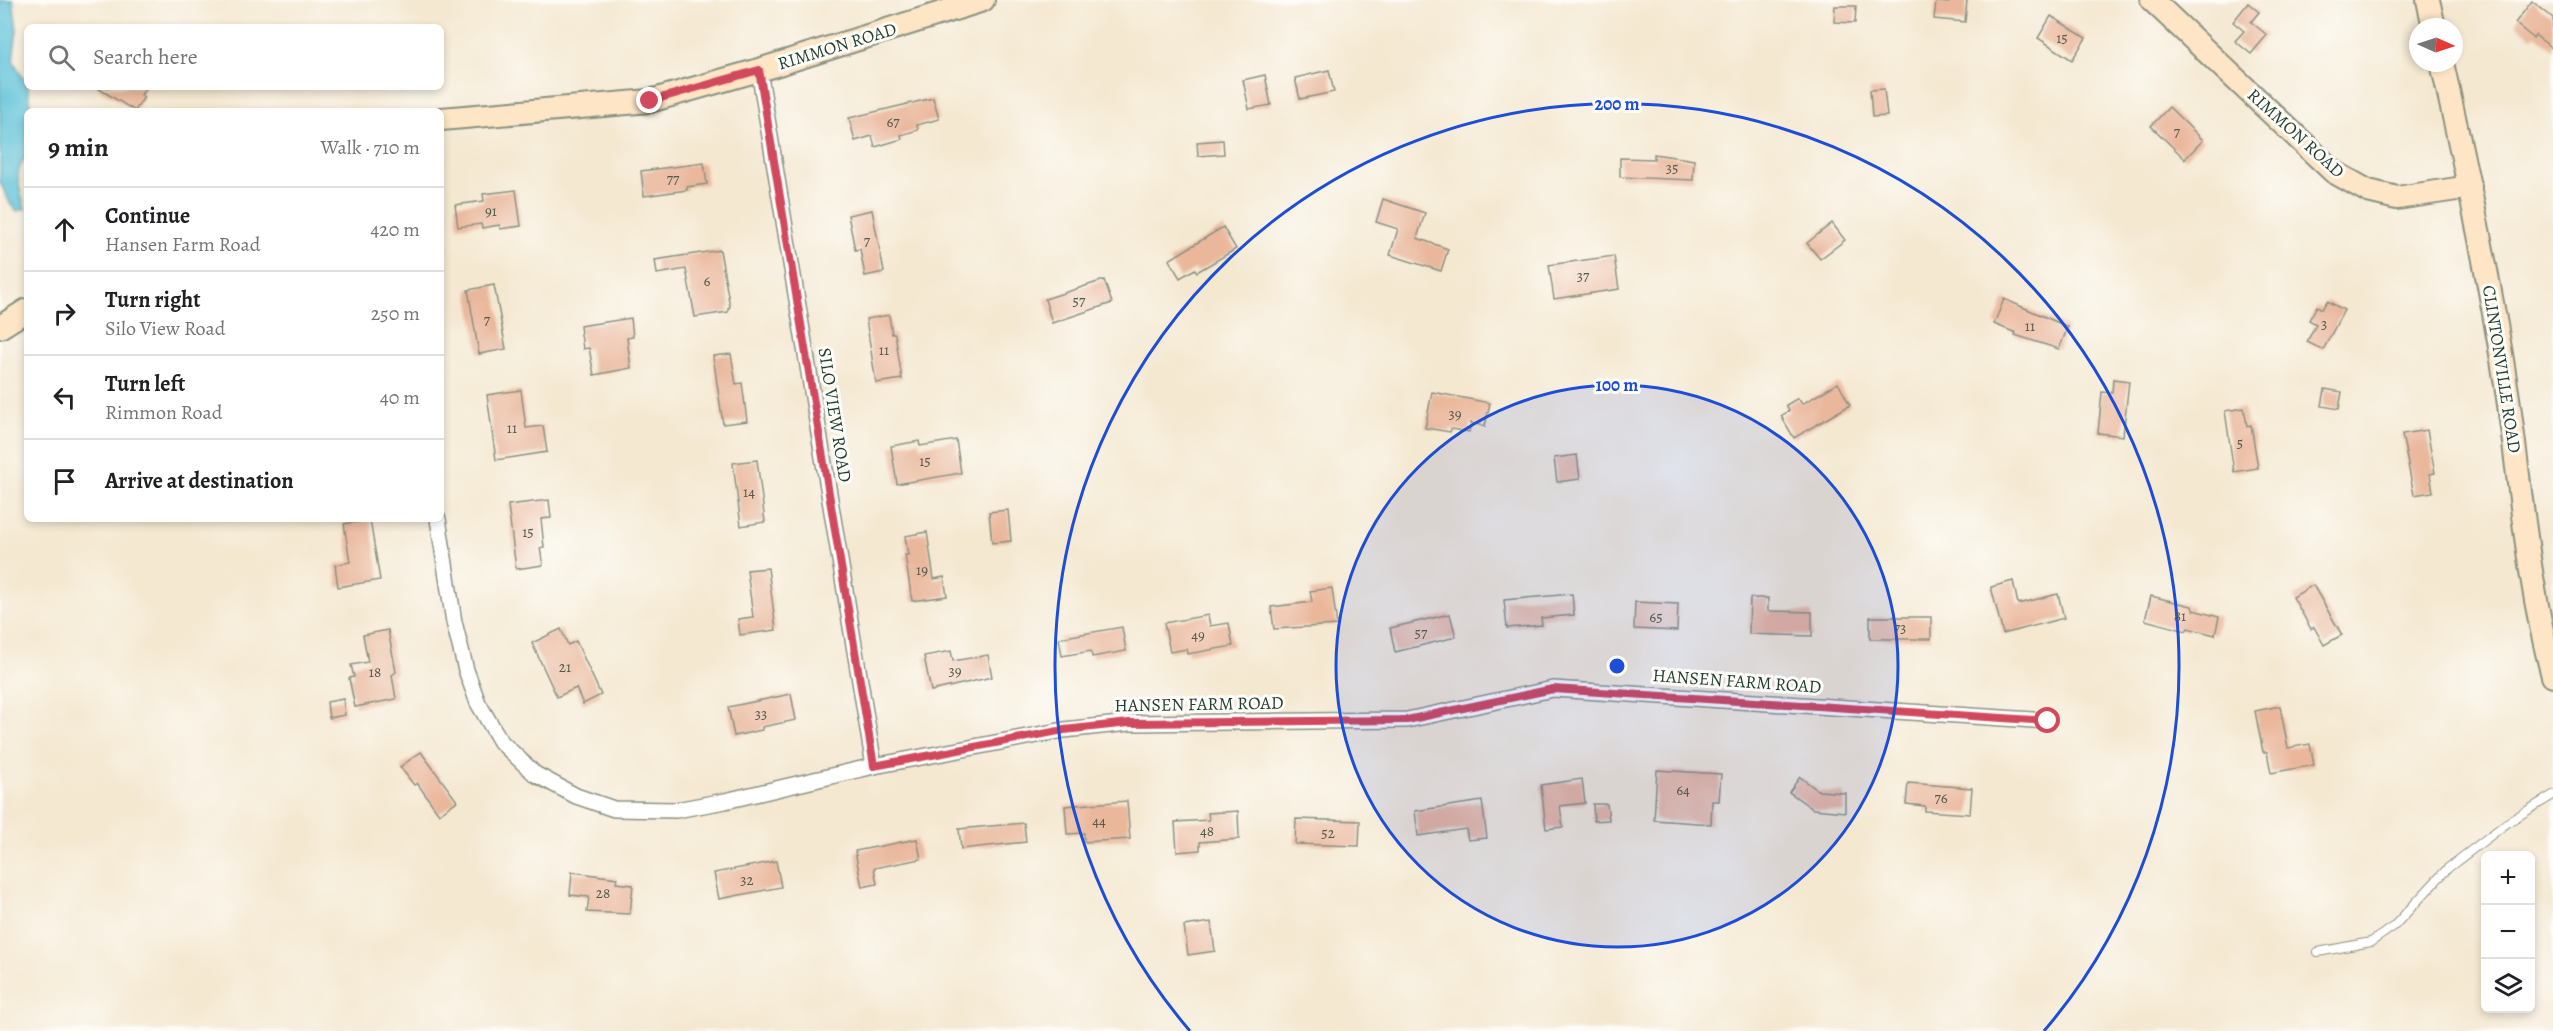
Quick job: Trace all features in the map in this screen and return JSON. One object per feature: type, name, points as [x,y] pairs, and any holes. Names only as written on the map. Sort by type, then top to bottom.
[{"type":"street","name":"RIMMON ROAD","points":[[444,119],[650,101],[759,70],[983,0]]},
{"type":"street","name":"RIMMON ROAD","points":[[2152,0],[2334,172],[2368,191],[2397,198],[2470,187]]},
{"type":"street","points":[[2428,0],[2432,18]]},
{"type":"street","name":"SILO VIEW ROAD","points":[[759,70],[874,766]]},
{"type":"street","name":"CLINTONVILLE ROAD","points":[[2444,72],[2470,187],[2500,351],[2537,609],[2553,676]]},
{"type":"street","points":[[0,327],[24,312]]},
{"type":"street","name":"HANSEN FARM ROAD","points":[[438,522],[454,622],[466,670],[478,703],[501,742],[535,774],[576,796],[614,809],[676,810],[725,801],[874,766],[1064,730],[1129,723],[1407,720],[1553,689],[2048,721]]},
{"type":"lane","points":[[2318,952],[2371,942],[2394,926],[2448,868],[2507,823],[2553,795]]},
{"type":"water","points":[[0,0],[13,0],[17,30],[13,60],[24,80],[24,90],[28,90],[31,108],[24,108],[24,160],[18,175],[24,209],[17,211],[11,205],[0,182]]},
{"type":"building","points":[[1948,0],[1967,0],[1965,22],[1934,19],[1936,2],[1948,3]]},
{"type":"building","points":[[2532,1],[2553,18],[2553,49],[2535,35],[2533,38],[2515,23]]},
{"type":"building","points":[[2248,3],[2259,12],[2251,22],[2267,35],[2251,54],[2235,41],[2244,31],[2233,22]]},
{"type":"building","points":[[1835,6],[1856,6],[1855,23],[1834,22]]},
{"type":"building","points":[[2051,16],[2086,38],[2072,60],[2038,38]]},
{"type":"building","points":[[1329,70],[1334,92],[1300,99],[1295,78]]},
{"type":"building","points":[[1265,75],[1271,105],[1249,109],[1243,80]]},
{"type":"building","points":[[1884,89],[1887,116],[1872,117],[1870,90]]},
{"type":"building","points":[[101,90],[144,90],[141,95],[144,97],[137,108],[130,108]]},
{"type":"building","points":[[933,98],[939,119],[917,125],[918,130],[901,135],[902,139],[875,147],[872,136],[855,141],[849,118]]},
{"type":"building","points":[[2169,107],[2203,140],[2185,159],[2151,126]]},
{"type":"building","points":[[1223,140],[1224,154],[1198,156],[1197,142]]},
{"type":"building","points":[[1654,154],[1694,160],[1693,180],[1620,177],[1620,158],[1654,159]]},
{"type":"building","points":[[704,163],[707,184],[687,187],[687,190],[644,196],[641,171]]},
{"type":"building","points":[[516,190],[521,226],[500,229],[500,225],[482,228],[481,224],[458,227],[455,205],[484,201],[483,194]]},
{"type":"building","points":[[1383,199],[1425,213],[1417,238],[1448,249],[1441,271],[1390,255],[1398,229],[1376,222]]},
{"type":"building","points":[[872,210],[884,272],[865,276],[860,249],[855,250],[848,215]]},
{"type":"building","points":[[1832,223],[1845,240],[1820,259],[1807,243]]},
{"type":"building","points":[[1223,227],[1236,249],[1197,272],[1195,269],[1180,278],[1169,260]]},
{"type":"building","points":[[720,250],[730,307],[728,312],[695,317],[686,269],[657,274],[655,260]]},
{"type":"building","points":[[1614,256],[1619,289],[1554,299],[1549,265]]},
{"type":"building","points":[[1104,280],[1112,303],[1052,323],[1045,299]]},
{"type":"building","points":[[494,285],[506,349],[479,354],[468,290]]},
{"type":"building","points":[[2004,299],[2068,327],[2059,349],[2015,335],[2016,333],[1994,324]]},
{"type":"building","points":[[2327,301],[2344,310],[2323,350],[2307,342],[2316,324],[2309,320],[2317,306],[2322,309]]},
{"type":"building","points":[[889,315],[892,334],[895,334],[902,379],[876,383],[866,319]]},
{"type":"building","points":[[631,318],[633,337],[627,338],[631,368],[594,375],[589,348],[583,349],[580,326]]},
{"type":"building","points":[[731,354],[736,384],[742,383],[747,421],[723,424],[713,356]]},
{"type":"building","points":[[2113,379],[2129,381],[2123,436],[2098,433],[2102,392],[2112,393]]},
{"type":"building","points":[[1838,383],[1850,405],[1794,438],[1781,416],[1789,411],[1786,405],[1798,398],[1802,404]]},
{"type":"building","points":[[2325,389],[2342,392],[2339,409],[2322,406]]},
{"type":"building","points":[[521,390],[526,428],[543,426],[547,452],[496,460],[487,395]]},
{"type":"building","points":[[1432,392],[1490,403],[1485,426],[1471,423],[1469,432],[1425,428]]},
{"type":"building","points":[[2244,408],[2247,426],[2251,425],[2258,468],[2234,472],[2225,411]]},
{"type":"building","points":[[2427,430],[2435,473],[2430,474],[2433,492],[2414,495],[2402,434]]},
{"type":"building","points":[[956,440],[961,473],[897,484],[891,446],[919,441],[920,446]]},
{"type":"building","points":[[1577,455],[1580,479],[1557,482],[1554,458]]},
{"type":"building","points":[[757,460],[765,522],[741,526],[733,463]]},
{"type":"building","points":[[549,500],[551,518],[541,519],[544,547],[540,548],[543,565],[516,569],[508,505]]},
{"type":"building","points":[[1008,510],[1011,541],[992,543],[989,512]]},
{"type":"building","points":[[370,522],[380,580],[338,587],[335,565],[350,562],[344,524]]},
{"type":"building","points":[[927,532],[934,579],[944,577],[947,596],[912,601],[905,555],[908,555],[905,536]]},
{"type":"building","points":[[768,568],[776,630],[740,635],[738,619],[753,617],[747,570]]},
{"type":"building","points":[[2013,581],[2018,604],[2058,594],[2064,618],[2003,634],[1991,587]]},
{"type":"building","points":[[2313,585],[2342,635],[2324,645],[2314,627],[2311,629],[2293,597]]},
{"type":"building","points":[[1332,588],[1337,625],[1274,629],[1271,607],[1312,602],[1310,591]]},
{"type":"building","points":[[1572,594],[1574,615],[1541,618],[1542,625],[1507,628],[1504,600]]},
{"type":"building","points":[[2151,596],[2192,606],[2193,610],[2219,617],[2215,635],[2188,628],[2186,631],[2145,620]]},
{"type":"building","points":[[1750,598],[1768,598],[1768,611],[1812,612],[1812,636],[1749,634]]},
{"type":"building","points":[[1635,602],[1678,604],[1677,631],[1634,629]]},
{"type":"building","points":[[1450,614],[1456,637],[1395,652],[1390,628]]},
{"type":"building","points":[[1208,615],[1210,626],[1229,623],[1233,646],[1188,654],[1187,649],[1170,652],[1164,623]]},
{"type":"building","points":[[1870,617],[1931,617],[1931,639],[1870,639]]},
{"type":"building","points":[[1122,627],[1126,651],[1092,657],[1091,651],[1062,656],[1059,638]]},
{"type":"building","points":[[561,629],[568,645],[576,641],[601,695],[583,704],[576,688],[557,697],[532,643]]},
{"type":"building","points":[[388,630],[396,672],[392,675],[396,699],[355,707],[349,678],[354,677],[351,665],[368,662],[363,635]]},
{"type":"building","points":[[951,651],[953,661],[988,655],[992,677],[931,691],[924,656]]},
{"type":"building","points":[[791,694],[796,720],[734,736],[728,707]]},
{"type":"building","points":[[343,699],[345,715],[329,718],[327,702]]},
{"type":"building","points":[[2280,706],[2288,748],[2310,744],[2314,765],[2271,773],[2267,752],[2263,752],[2255,711]]},
{"type":"building","points":[[421,752],[457,801],[439,814],[417,783],[414,785],[400,767]]},
{"type":"building","points":[[1657,770],[1721,774],[1719,801],[1712,801],[1711,824],[1654,820]]},
{"type":"building","points":[[1800,777],[1819,791],[1845,793],[1845,812],[1813,809],[1789,792]]},
{"type":"building","points":[[1582,779],[1585,803],[1560,806],[1563,827],[1546,829],[1541,785]]},
{"type":"building","points":[[1908,783],[1972,788],[1970,814],[1925,811],[1925,806],[1906,804]]},
{"type":"building","points":[[1127,801],[1130,839],[1084,842],[1084,833],[1067,834],[1065,806]]},
{"type":"building","points":[[1482,801],[1487,838],[1468,840],[1466,829],[1418,836],[1415,811]]},
{"type":"building","points":[[1593,804],[1607,804],[1609,820],[1594,821]]},
{"type":"building","points":[[1238,811],[1239,839],[1200,842],[1200,850],[1177,852],[1175,822],[1209,820],[1208,813]]},
{"type":"building","points":[[1296,819],[1360,821],[1359,846],[1295,844]]},
{"type":"building","points":[[1024,823],[1026,842],[961,849],[959,829]]},
{"type":"building","points":[[917,839],[921,859],[874,868],[877,884],[862,887],[855,851]]},
{"type":"building","points":[[776,861],[781,887],[719,899],[714,873]]},
{"type":"building","points":[[572,872],[617,878],[616,883],[633,885],[630,914],[587,912],[589,897],[570,895]]},
{"type":"building","points":[[1211,922],[1215,951],[1188,955],[1184,926]]},
{"type":"route","points":[[650,101],[759,70],[874,766],[1064,730],[1129,723],[1407,720],[1553,689],[2048,721]]}]
